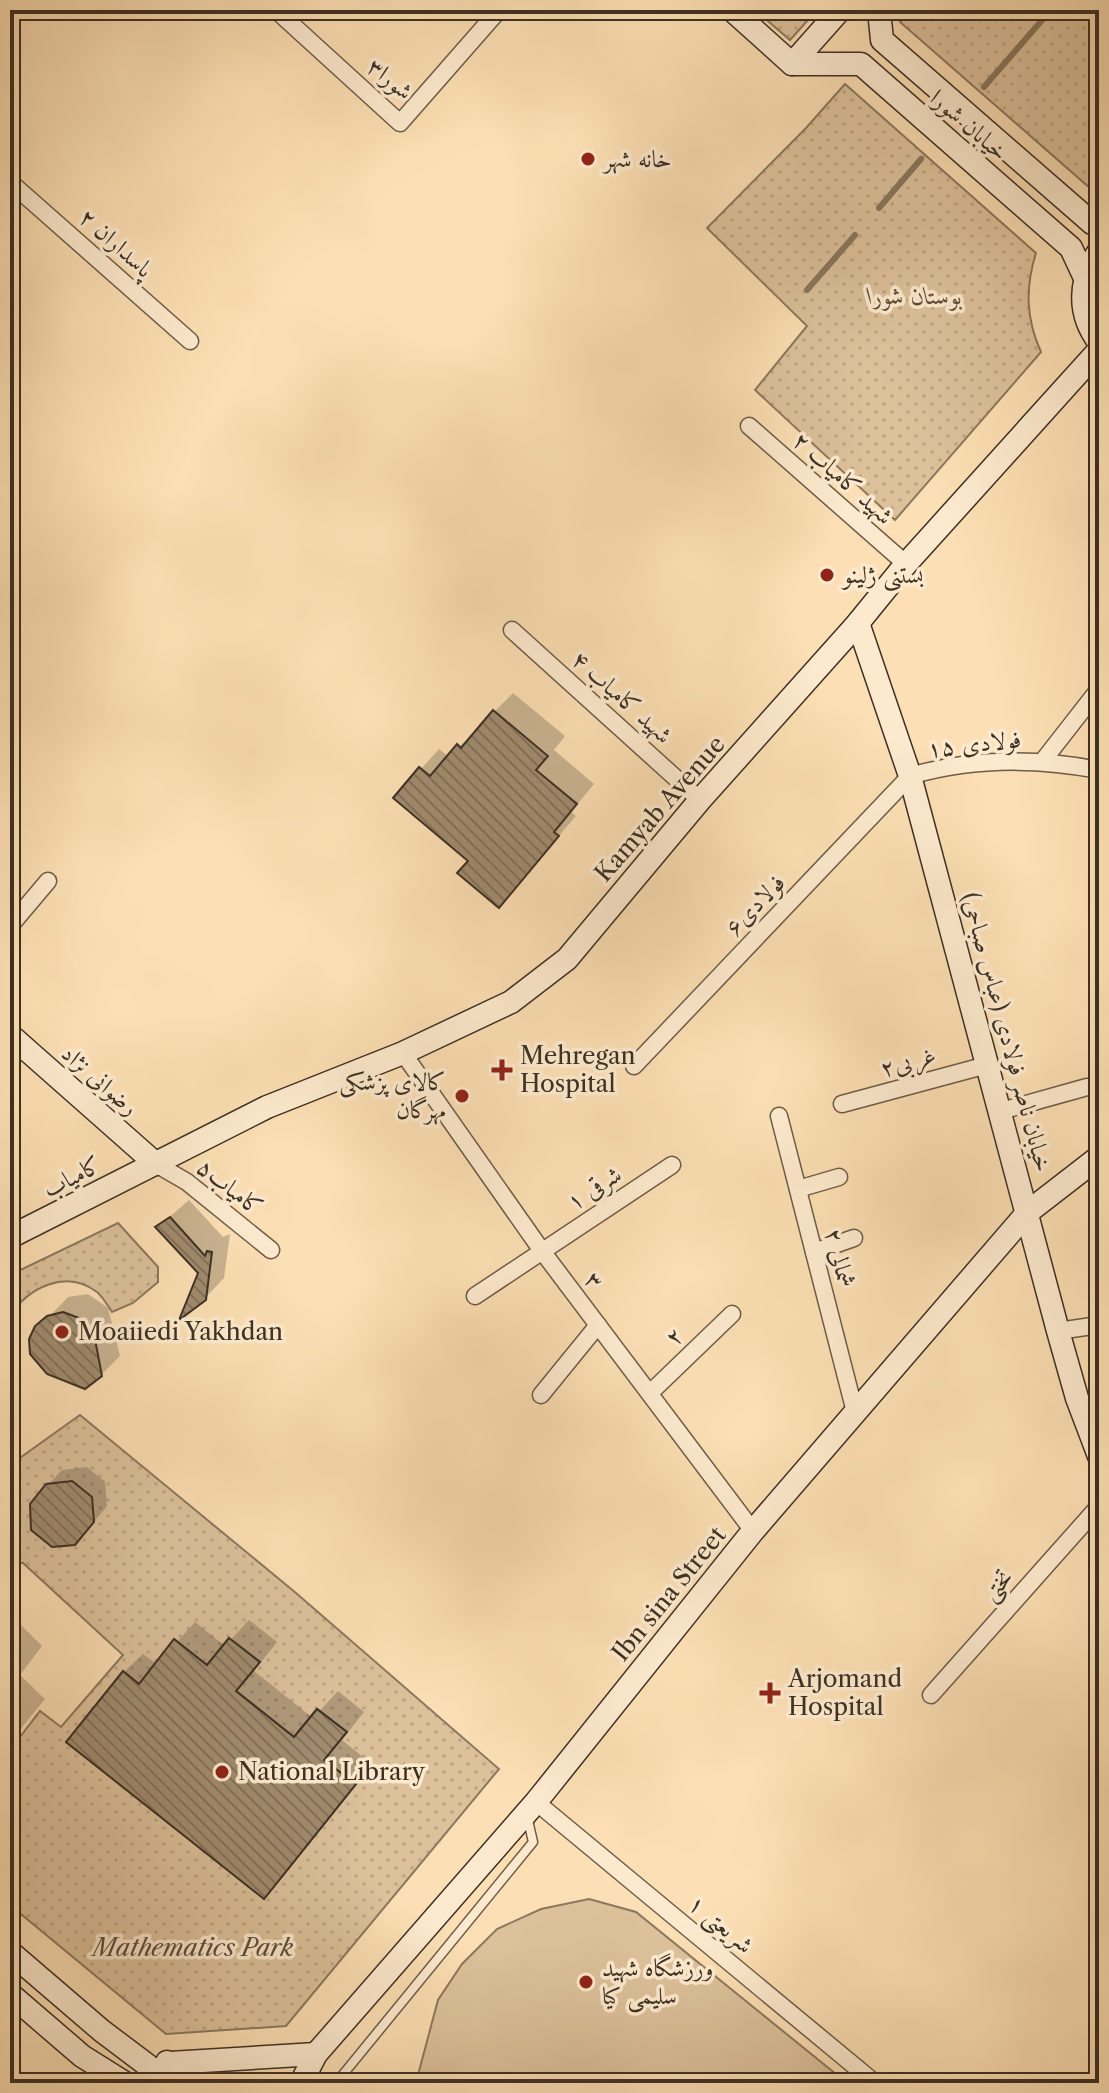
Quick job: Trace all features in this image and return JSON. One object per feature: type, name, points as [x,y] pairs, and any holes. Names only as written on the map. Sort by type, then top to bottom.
[{"type":"main road","points":[[732,10],[792,64],[840,10]]},
{"type":"main road","name":"خیابان شورا","points":[[879,10],[882,40],[1099,226]]},
{"type":"main road","name":"خیابان شورا","points":[[792,64],[861,64],[1071,248],[1085,278]]},
{"type":"main road","points":[[1099,251],[1085,278],[1083,307],[1099,342]]},
{"type":"main road","name":"Kamyab Avenue","points":[[156,1164],[267,1107],[403,1053],[511,1002],[567,959],[700,800],[858,623],[906,564],[1099,350]]},
{"type":"main road","name":"خیابان ناصر فولادی (عباس صباحی)","points":[[858,623],[910,776],[1058,1331],[1077,1398],[1099,1456]]},
{"type":"main road","name":"رضوانی نژاد","points":[[10,1035],[156,1164]]},
{"type":"main road","name":"Ibn sina Street","points":[[301,2083],[316,2054],[531,1806],[753,1531],[855,1412],[1028,1212],[1099,1157]]},
{"type":"main road","name":"کامیاب","points":[[10,1237],[156,1164]]},
{"type":"main road","points":[[10,1952],[87,2018],[170,2073],[199,2083]]},
{"type":"main road","points":[[10,1994],[111,2083]]},
{"type":"main road","points":[[170,2073],[316,2054]]},
{"type":"main road","points":[[82,2056],[94,2083]]},
{"type":"main road","points":[[82,2056],[125,2083]]},
{"type":"street","name":"شورا۳","points":[[276,10],[400,123],[499,10]]},
{"type":"street","name":"پاسداران ۲","points":[[10,182],[190,341]]},
{"type":"street","name":"شهید کامیاب ۲","points":[[749,426],[906,564]]},
{"type":"street","name":"شهید کامیاب ۴","points":[[512,630],[700,800]]},
{"type":"street","points":[[1042,762],[1099,689]]},
{"type":"street","name":"فولادی ۱۵","points":[[910,776],[1005,760],[1099,770]]},
{"type":"street","name":"فولادی۶","points":[[634,1066],[910,776]]},
{"type":"street","points":[[10,926],[48,881]]},
{"type":"street","name":"۳","points":[[403,1053],[542,1251],[753,1531]]},
{"type":"street","name":"غربی۲","points":[[842,1104],[987,1065]]},
{"type":"street","points":[[1001,1111],[1087,1087]]},
{"type":"street","name":"۲ شمالی","points":[[779,1116],[855,1412]]},
{"type":"street","name":"کامیاب۵","points":[[156,1164],[187,1182],[271,1250]]},
{"type":"street","name":"۱ شرقی","points":[[475,1296],[672,1165]]},
{"type":"street","points":[[798,1189],[839,1177]]},
{"type":"street","points":[[814,1252],[854,1238]]},
{"type":"street","name":"۲","points":[[650,1393],[732,1314]]},
{"type":"street","points":[[541,1395],[598,1325]]},
{"type":"street","points":[[1058,1331],[1099,1325]]},
{"type":"street","name":"تختی","points":[[931,1695],[1099,1506]]},
{"type":"street","name":"شریعتی ۱","points":[[531,1806],[875,2083]]},
{"type":"lane","points":[[336,2083],[533,1842],[531,1806]]},
{"type":"green space","points":[[755,10],[817,10],[790,40]]},
{"type":"green space","points":[[911,10],[1099,10],[1099,185],[1091,189],[900,22]]},
{"type":"green space","name":"بوستان شورا","points":[[845,84],[1036,253],[1029,303],[1032,328],[1041,352],[895,520],[755,390],[807,326],[707,228]]},
{"type":"green space","points":[[118,1223],[158,1267],[158,1282],[133,1303],[112,1312],[97,1292],[85,1285],[73,1282],[49,1284],[27,1297],[10,1316],[10,1275]]},
{"type":"green space","name":"Mathematics Park","points":[[80,1415],[296,1593],[499,1769],[286,2026],[166,2034],[10,1905],[10,1750],[40,1711],[61,1727],[123,1655],[23,1563],[10,1562],[10,1465]],"holes":[[[229,1638],[260,1662],[236,1691],[294,1737],[317,1709],[346,1732],[324,1760],[355,1785],[264,1898],[66,1742],[123,1672],[139,1684],[174,1640],[207,1665]]]},
{"type":"green space","name":"ورزشگاه شهید سلیمی کیا","points":[[589,1899],[636,1912],[847,2083],[419,2083],[418,2075],[438,2000],[462,1964],[497,1929],[541,1909]]},
{"type":"building","points":[[493,710],[548,756],[536,770],[577,804],[554,832],[559,836],[499,908],[457,873],[468,861],[393,798],[419,767],[430,776],[457,744],[461,748]]},
{"type":"building","points":[[170,1217],[205,1256],[207,1251],[212,1252],[206,1300],[179,1320],[198,1273],[155,1227]]},
{"type":"building","points":[[63,1312],[82,1319],[94,1334],[102,1376],[85,1389],[47,1374],[30,1354],[29,1339],[35,1326],[47,1316]]},
{"type":"building","points":[[72,1481],[92,1497],[94,1522],[75,1545],[52,1547],[31,1530],[30,1504],[46,1484]]},
{"type":"building","name":"National Library","points":[[229,1638],[260,1662],[236,1691],[294,1737],[317,1709],[347,1732],[324,1760],[356,1784],[264,1899],[66,1742],[123,1671],[139,1684],[174,1639],[207,1665]]},
{"type":"waterway","points":[[984,87],[1050,11]]},
{"type":"waterway","points":[[879,208],[921,159]]},
{"type":"waterway","points":[[807,290],[855,235]]},
{"type":"place","name":"خانه شهر","points":[[588,159]]},
{"type":"place","name":"بستنی ژلینو","points":[[827,575]]},
{"type":"place","name":"Mehregan Hospital","points":[[502,1070]]},
{"type":"place","name":"کالای پزشکی مهرگان","points":[[462,1096]]},
{"type":"place","name":"Moaiiedi Yakhdan","points":[[62,1332]]},
{"type":"place","name":"Arjomand Hospital","points":[[770,1693]]},
{"type":"place","name":"National Library","points":[[222,1772]]},
{"type":"place","name":"ورزشگاه شهید سلیمی کیا","points":[[586,1982]]}]
